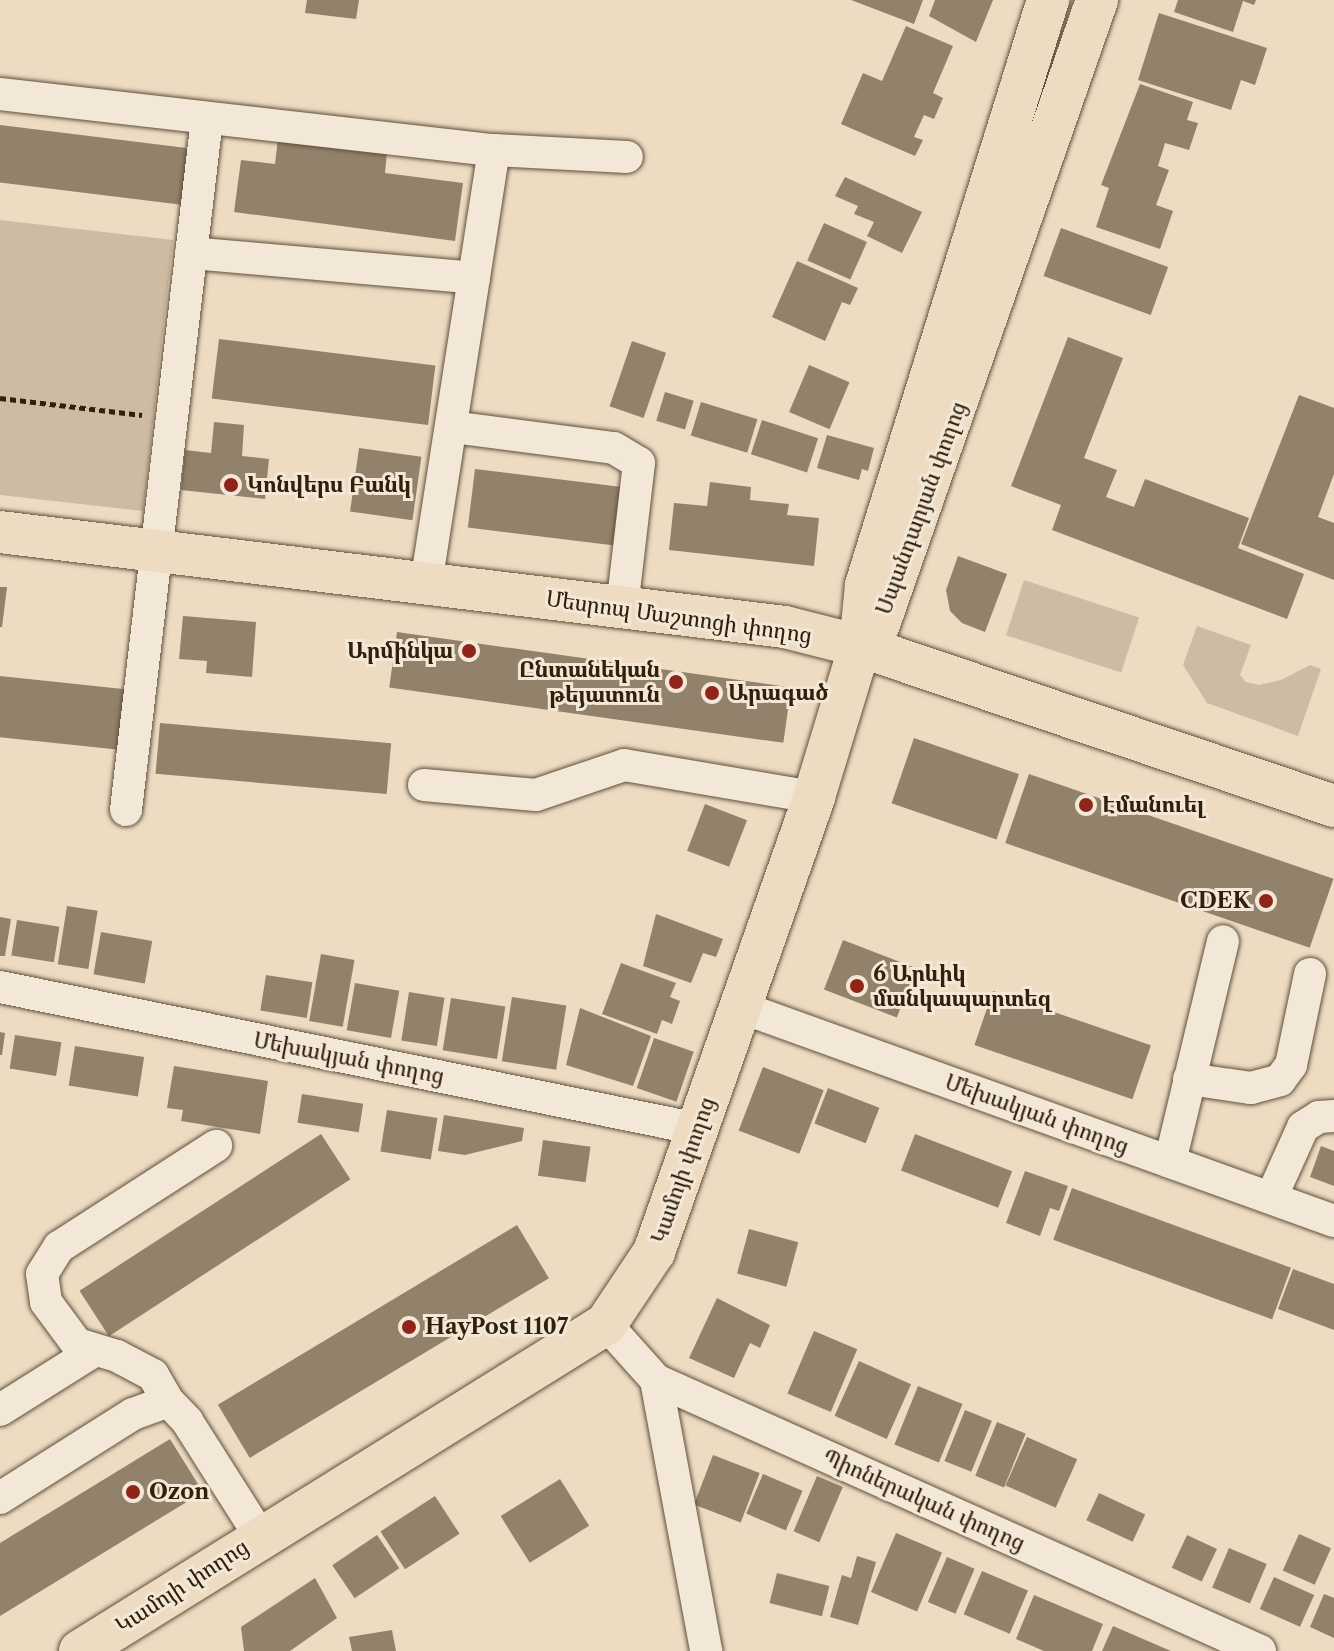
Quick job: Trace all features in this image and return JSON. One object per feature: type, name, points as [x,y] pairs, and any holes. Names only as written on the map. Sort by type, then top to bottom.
[{"type":"main road","name":"Սպանդարյան փողոց","points":[[860,646],[866,585],[1048,0]]},
{"type":"main road","name":"Սպանդարյան փողոց","points":[[860,646],[880,622],[894,592],[1097,0]]},
{"type":"main road","name":"Մեսրոպ Մաշտոցի փողոց","points":[[0,532],[785,627],[860,646],[1334,806]]},
{"type":"main road","name":"Կամոյի փողոց","points":[[80,1651],[260,1536],[606,1324],[654,1252],[814,797],[860,646]]},
{"type":"street","points":[[0,94],[494,150],[627,157]]},
{"type":"street","points":[[126,810],[207,118]]},
{"type":"street","points":[[426,584],[494,150]]},
{"type":"street","points":[[191,253],[474,278]]},
{"type":"street","points":[[452,427],[614,448],[639,463],[622,607]]},
{"type":"street","points":[[424,785],[536,795],[624,765],[814,797]]},
{"type":"street","points":[[1170,1162],[1223,941]]},
{"type":"street","points":[[1189,1079],[1251,1088],[1280,1080],[1291,1065],[1310,974]]},
{"type":"street","name":"Մեխակյան փողոց","points":[[0,987],[698,1129]]},
{"type":"street","name":"Մեխակյան փողոց","points":[[740,1007],[1334,1221]]},
{"type":"street","points":[[1271,1198],[1303,1127],[1319,1117],[1334,1116]]},
{"type":"street","points":[[216,1146],[59,1247],[42,1274],[46,1302],[77,1344],[92,1352],[117,1356],[153,1375],[168,1401],[187,1421],[260,1536]]},
{"type":"street","name":"Պիոներական փողոց","points":[[606,1324],[656,1380],[1260,1651]]},
{"type":"street","points":[[0,1410],[92,1352]]},
{"type":"street","points":[[656,1380],[706,1651]]},
{"type":"street","points":[[0,1498],[133,1414],[168,1401]]},
{"type":"path","points":[[0,398],[171,419]]},
{"type":"shaded area","points":[[0,220],[173,240],[143,511],[0,495]]},
{"type":"shaded area","points":[[1024,580],[1139,617],[1121,673],[1006,635]]},
{"type":"shaded area","points":[[1197,626],[1251,645],[1240,675],[1246,682],[1259,685],[1281,680],[1310,665],[1321,669],[1298,736],[1207,703],[1183,665]]},
{"type":"building","points":[[307,0],[359,0],[356,19],[305,13]]},
{"type":"building","points":[[851,0],[923,0],[914,24]]},
{"type":"building","points":[[935,0],[993,0],[976,42],[929,16]]},
{"type":"building","points":[[1178,0],[1256,0],[1254,5],[1243,1],[1233,32],[1174,12]]},
{"type":"building","points":[[1159,13],[1267,48],[1255,85],[1241,80],[1231,110],[1138,80]]},
{"type":"building","points":[[906,26],[953,46],[933,93],[943,98],[934,119],[924,115],[914,137],[923,140],[915,156],[841,124],[863,73],[882,81]]},
{"type":"building","points":[[1140,84],[1193,102],[1187,120],[1198,123],[1189,150],[1165,143],[1158,166],[1169,170],[1156,205],[1173,211],[1160,249],[1096,227],[1109,188],[1101,185]]},
{"type":"building","points":[[0,125],[189,148],[182,205],[0,182]]},
{"type":"building","points":[[278,138],[387,152],[385,173],[463,183],[455,241],[234,212],[241,160],[275,164]]},
{"type":"building","points":[[845,177],[922,212],[902,253],[867,236],[874,222],[854,214],[858,206],[835,196]]},
{"type":"building","points":[[824,223],[867,242],[850,280],[807,260]]},
{"type":"building","points":[[1061,228],[1168,267],[1151,315],[1044,276]]},
{"type":"building","points":[[797,261],[858,288],[850,305],[842,302],[825,341],[772,317]]},
{"type":"building","points":[[1068,337],[1123,358],[1084,458],[1117,470],[1106,497],[1134,507],[1145,479],[1249,518],[1238,548],[1304,574],[1287,619],[1052,530],[1061,505],[1011,486]]},
{"type":"building","points":[[219,339],[435,366],[428,425],[212,399]]},
{"type":"building","points":[[632,341],[666,353],[644,418],[610,406]]},
{"type":"building","points":[[809,365],[850,382],[830,429],[789,412]]},
{"type":"building","points":[[665,392],[694,401],[685,429],[656,421]]},
{"type":"building","points":[[1299,395],[1334,408],[1334,474],[1318,517],[1334,523],[1334,580],[1241,544]]},
{"type":"building","points":[[701,402],[757,419],[747,453],[691,435]]},
{"type":"building","points":[[762,420],[818,438],[807,472],[751,454]]},
{"type":"building","points":[[214,422],[244,425],[242,456],[269,459],[265,499],[181,490],[185,450],[211,453]]},
{"type":"building","points":[[827,435],[874,448],[868,471],[862,469],[859,480],[817,468]]},
{"type":"building","points":[[359,448],[421,457],[412,520],[350,511]]},
{"type":"building","points":[[475,469],[626,488],[619,546],[468,528]]},
{"type":"building","points":[[710,482],[751,487],[750,500],[789,504],[787,515],[819,518],[814,566],[669,550],[674,503],[707,506]]},
{"type":"building","points":[[958,556],[1007,574],[985,632],[962,623],[950,611],[946,590]]},
{"type":"building","points":[[0,587],[7,587],[2,627],[0,627]]},
{"type":"building","points":[[183,616],[256,622],[252,677],[206,673],[207,661],[179,659]]},
{"type":"building","points":[[397,632],[791,687],[783,743],[389,687]]},
{"type":"building","points":[[0,676],[125,689],[119,750],[0,737]]},
{"type":"building","points":[[160,723],[391,743],[387,794],[156,774]]},
{"type":"building","points":[[914,738],[1019,774],[996,839],[892,803]]},
{"type":"building","points":[[1029,774],[1333,879],[1310,948],[1005,843]]},
{"type":"building","points":[[705,804],[747,820],[729,867],[687,851]]},
{"type":"building","points":[[67,906],[98,911],[88,969],[58,964]]},
{"type":"building","points":[[656,914],[723,939],[716,957],[703,953],[691,983],[643,966]]},
{"type":"building","points":[[0,917],[11,919],[5,956],[0,956]]},
{"type":"building","points":[[17,920],[59,927],[54,962],[11,956]]},
{"type":"building","points":[[101,932],[152,941],[145,983],[94,974]]},
{"type":"building","points":[[843,940],[916,968],[897,1017],[824,989]]},
{"type":"building","points":[[321,954],[354,960],[343,1027],[309,1021]]},
{"type":"building","points":[[621,963],[676,983],[670,997],[680,1001],[672,1024],[662,1020],[657,1034],[602,1014]]},
{"type":"building","points":[[266,975],[312,982],[307,1018],[260,1011]]},
{"type":"building","points":[[355,983],[399,991],[391,1038],[347,1030]]},
{"type":"building","points":[[993,991],[1151,1045],[1132,1099],[974,1045]]},
{"type":"building","points":[[409,992],[445,998],[437,1046],[401,1040]]},
{"type":"building","points":[[512,997],[566,1006],[556,1070],[502,1061]]},
{"type":"building","points":[[451,998],[505,1007],[497,1059],[443,1050]]},
{"type":"building","points":[[580,1008],[651,1036],[633,1086],[566,1065]]},
{"type":"building","points":[[0,1032],[5,1033],[2,1055],[0,1055]]},
{"type":"building","points":[[15,1035],[61,1042],[56,1076],[10,1069]]},
{"type":"building","points":[[654,1038],[694,1052],[676,1102],[637,1088]]},
{"type":"building","points":[[75,1046],[144,1057],[138,1096],[69,1086]]},
{"type":"building","points":[[174,1066],[268,1081],[260,1134],[181,1121],[183,1110],[167,1108]]},
{"type":"building","points":[[763,1067],[824,1090],[799,1154],[739,1130]]},
{"type":"building","points":[[828,1088],[879,1108],[866,1143],[814,1123]]},
{"type":"building","points":[[302,1094],[363,1104],[359,1132],[297,1123]]},
{"type":"building","points":[[387,1110],[437,1118],[431,1159],[380,1151]]},
{"type":"building","points":[[444,1115],[524,1128],[522,1141],[465,1155],[438,1151]]},
{"type":"building","points":[[321,1134],[350,1179],[109,1336],[79,1291]]},
{"type":"building","points":[[915,1134],[1012,1171],[998,1208],[901,1170]]},
{"type":"building","points":[[543,1140],[591,1147],[586,1182],[538,1176]]},
{"type":"building","points":[[1321,1146],[1334,1151],[1334,1186],[1310,1177]]},
{"type":"building","points":[[1025,1171],[1068,1186],[1059,1211],[1050,1208],[1040,1236],[1006,1223]]},
{"type":"building","points":[[1072,1188],[1291,1268],[1272,1319],[1053,1240]]},
{"type":"building","points":[[517,1225],[549,1278],[250,1458],[218,1405]]},
{"type":"building","points":[[749,1229],[798,1242],[786,1287],[737,1273]]},
{"type":"building","points":[[1293,1269],[1334,1284],[1334,1330],[1278,1309]]},
{"type":"building","points":[[717,1298],[770,1325],[760,1348],[750,1343],[734,1378],[689,1358]]},
{"type":"building","points":[[814,1331],[857,1349],[831,1412],[787,1394]]},
{"type":"building","points":[[859,1361],[911,1384],[887,1439],[835,1416]]},
{"type":"building","points":[[918,1386],[963,1404],[939,1462],[894,1444]]},
{"type":"building","points":[[965,1410],[992,1421],[971,1472],[944,1461]]},
{"type":"building","points":[[997,1422],[1026,1434],[1004,1487],[975,1476]]},
{"type":"building","points":[[1027,1437],[1077,1459],[1056,1508],[1005,1485]]},
{"type":"building","points":[[170,1439],[203,1492],[0,1616],[0,1543]]},
{"type":"building","points":[[713,1455],[760,1473],[741,1522],[694,1504]]},
{"type":"building","points":[[763,1474],[803,1491],[786,1530],[746,1514]]},
{"type":"building","points":[[817,1476],[843,1487],[819,1542],[794,1531]]},
{"type":"building","points":[[560,1479],[589,1526],[530,1563],[501,1516]]},
{"type":"building","points":[[1099,1493],[1145,1515],[1133,1542],[1086,1520]]},
{"type":"building","points":[[435,1496],[460,1534],[405,1569],[380,1531]]},
{"type":"building","points":[[896,1533],[942,1553],[917,1611],[871,1592]]},
{"type":"building","points":[[1299,1534],[1331,1548],[1315,1585],[1283,1571]]},
{"type":"building","points":[[377,1535],[399,1568],[355,1598],[332,1565]]},
{"type":"building","points":[[1187,1535],[1217,1549],[1202,1582],[1172,1568]]},
{"type":"building","points":[[1229,1548],[1267,1564],[1250,1604],[1212,1588]]},
{"type":"building","points":[[857,1556],[876,1562],[858,1625],[830,1617],[842,1575],[851,1578]]},
{"type":"building","points":[[947,1557],[975,1569],[955,1614],[928,1602]]},
{"type":"building","points":[[982,1571],[1028,1591],[1010,1634],[964,1614]]},
{"type":"building","points":[[777,1573],[829,1586],[822,1616],[770,1603]]},
{"type":"building","points":[[1274,1577],[1314,1595],[1300,1627],[1260,1609]]},
{"type":"building","points":[[315,1578],[337,1618],[290,1651],[244,1651],[241,1627]]},
{"type":"building","points":[[1324,1594],[1334,1598],[1334,1638],[1310,1627]]},
{"type":"building","points":[[1034,1595],[1103,1624],[1092,1651],[1044,1651],[1016,1639]]},
{"type":"building","points":[[1113,1626],[1171,1651],[1102,1651]]},
{"type":"building","points":[[392,1630],[396,1651],[352,1651],[349,1637]]},
{"type":"place","name":"Կոնվերս Բանկ","points":[[231,485]]},
{"type":"place","name":"Արմինկա","points":[[469,651]]},
{"type":"place","name":"Ընտանեկան թեյատուն","points":[[676,682]]},
{"type":"place","name":"Արագած","points":[[712,693]]},
{"type":"place","name":"Էմանուել","points":[[1086,805]]},
{"type":"place","name":"CDEK","points":[[1266,901]]},
{"type":"place","name":"6 Արևիկ մանկապարտեզ","points":[[857,986]]},
{"type":"place","name":"HayPost 1107","points":[[409,1327]]},
{"type":"place","name":"Ozon","points":[[133,1492]]}]
